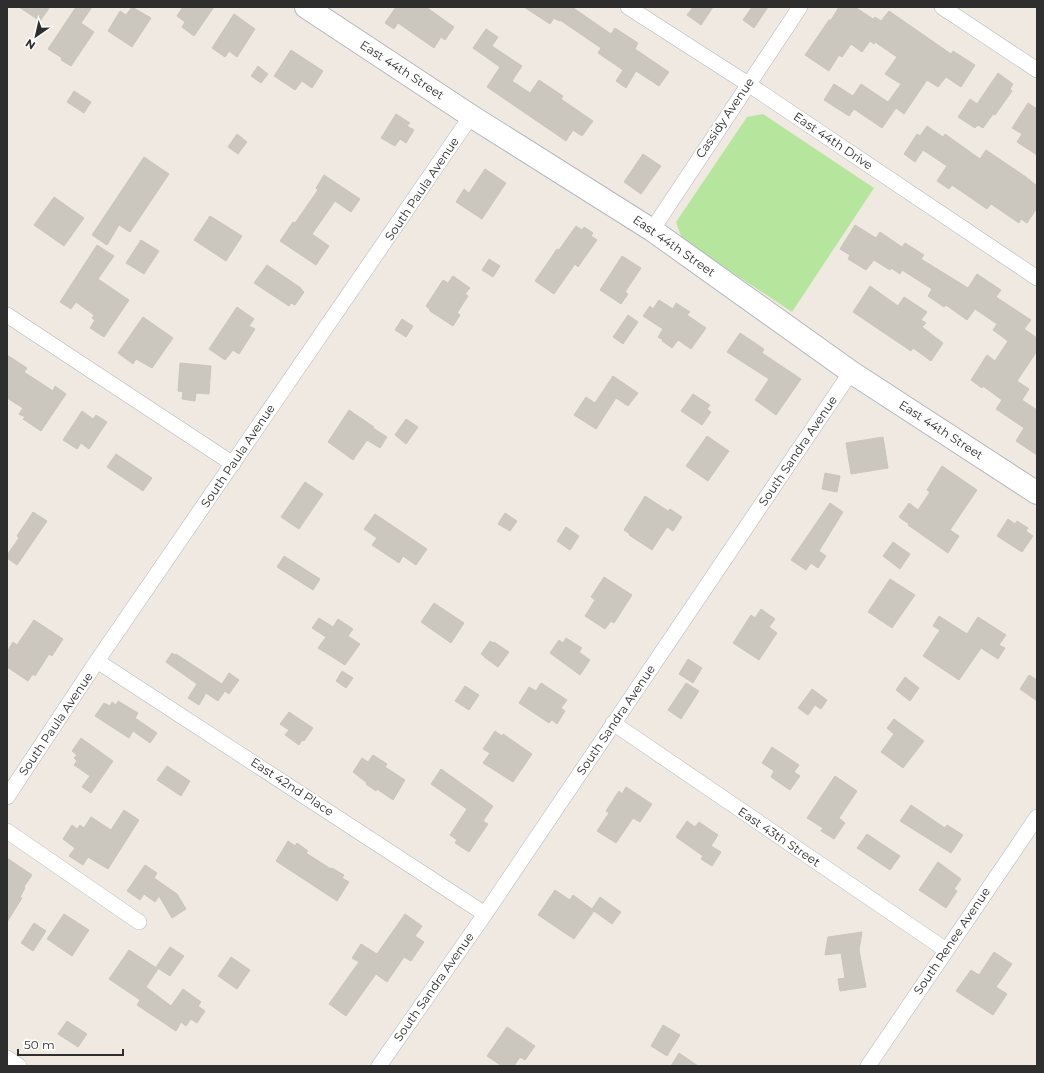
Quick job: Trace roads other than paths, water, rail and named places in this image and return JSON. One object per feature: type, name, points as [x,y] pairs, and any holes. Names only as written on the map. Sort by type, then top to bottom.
[{"type":"street","name":"East 44th Street","points":[[306,7],[472,116],[652,230],[851,372],[1037,493]]},
{"type":"street","name":"East 44th Drive","points":[[628,7],[748,84],[1037,278]]},
{"type":"street","name":"Cassidy Avenue","points":[[652,230],[800,7]]},
{"type":"street","points":[[942,7],[1037,70]]},
{"type":"street","name":"South Paula Avenue","points":[[7,797],[97,662],[472,116]]},
{"type":"street","points":[[7,315],[233,464]]},
{"type":"street","name":"South Sandra Avenue","points":[[379,1066],[485,914],[851,372]]},
{"type":"street","name":"East 42nd Place","points":[[97,662],[284,782],[485,914]]},
{"type":"street","name":"East 43th Street","points":[[613,723],[946,950]]},
{"type":"street","name":"South Renee Avenue","points":[[868,1066],[1037,817]]},
{"type":"street","points":[[7,831],[139,922]]},
{"type":"street","points":[[7,1058],[19,1066]]}]
